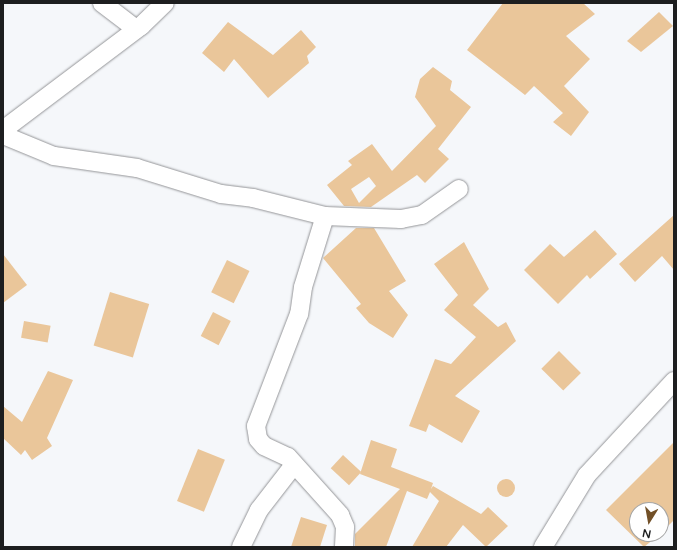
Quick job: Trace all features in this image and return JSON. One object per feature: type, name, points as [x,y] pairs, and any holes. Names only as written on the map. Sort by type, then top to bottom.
[{"type":"street","points":[[102,3],[136,29]]},
{"type":"street","points":[[3,130],[136,29],[165,3]]},
{"type":"street","points":[[3,135],[54,156],[136,168],[221,194],[253,198],[325,216],[401,219],[422,215],[459,189]]},
{"type":"street","points":[[325,216],[303,287],[299,314],[256,426],[258,439],[264,446],[288,457],[293,466],[340,515],[345,527],[344,547]]},
{"type":"street","points":[[543,547],[587,475],[674,381]]},
{"type":"street","points":[[241,547],[259,510],[293,466]]},
{"type":"building","points":[[503,3],[583,3],[595,14],[566,36],[590,59],[564,86],[589,112],[571,136],[553,122],[563,113],[534,86],[525,95],[467,50]]},
{"type":"building","points":[[659,12],[673,26],[641,52],[627,41]]},
{"type":"building","points":[[228,22],[273,55],[301,30],[316,47],[307,56],[309,63],[268,98],[234,59],[224,72],[202,53]]},
{"type":"building","points":[[433,67],[452,81],[450,90],[471,107],[438,149],[449,159],[425,183],[417,175],[371,207],[344,206],[327,185],[352,165],[348,161],[372,144],[392,171],[436,126],[415,97],[420,79]],"holes":[[[369,177],[376,186],[359,203],[351,189]]]},
{"type":"building","points":[[674,215],[674,270],[662,256],[635,282],[619,264]]},
{"type":"building","points":[[356,228],[374,228],[406,281],[389,291],[408,315],[393,338],[369,323],[356,308],[361,304],[323,258]]},
{"type":"building","points":[[595,230],[617,254],[590,279],[587,275],[558,304],[524,270],[550,244],[564,257]]},
{"type":"building","points":[[464,242],[489,289],[473,305],[498,327],[506,322],[516,341],[455,396],[480,411],[462,443],[429,424],[426,432],[409,426],[435,359],[451,364],[476,337],[444,310],[458,295],[434,264]]},
{"type":"building","points":[[3,254],[27,285],[3,303]]},
{"type":"building","points":[[227,260],[249,271],[234,303],[211,292]]},
{"type":"building","points":[[110,292],[149,304],[133,358],[94,346]]},
{"type":"building","points":[[213,312],[231,321],[219,345],[201,336]]},
{"type":"building","points":[[24,321],[51,326],[48,342],[21,338]]},
{"type":"building","points":[[559,351],[581,373],[563,391],[541,369]]},
{"type":"building","points":[[48,371],[73,380],[47,438],[52,446],[32,460],[25,450],[21,455],[3,438],[3,406],[22,422]]},
{"type":"building","points":[[371,440],[397,449],[391,467],[433,483],[431,489],[433,486],[481,514],[488,507],[508,526],[486,547],[463,525],[446,547],[412,547],[439,501],[430,492],[427,499],[407,491],[386,547],[355,547],[355,534],[400,489],[360,474]]},
{"type":"building","points":[[674,442],[674,520],[669,525],[669,502],[629,502],[629,532],[606,510]]},
{"type":"building","points":[[198,449],[225,460],[204,512],[177,501]]},
{"type":"building","points":[[343,455],[361,472],[349,485],[331,468]]},
{"type":"building","points":[[502,479],[510,479],[515,484],[513,495],[510,497],[502,497],[497,492],[497,484]]},
{"type":"building","points":[[301,517],[327,525],[320,547],[291,547]]},
{"type":"building","points":[[639,542],[650,542],[644,547]]}]
